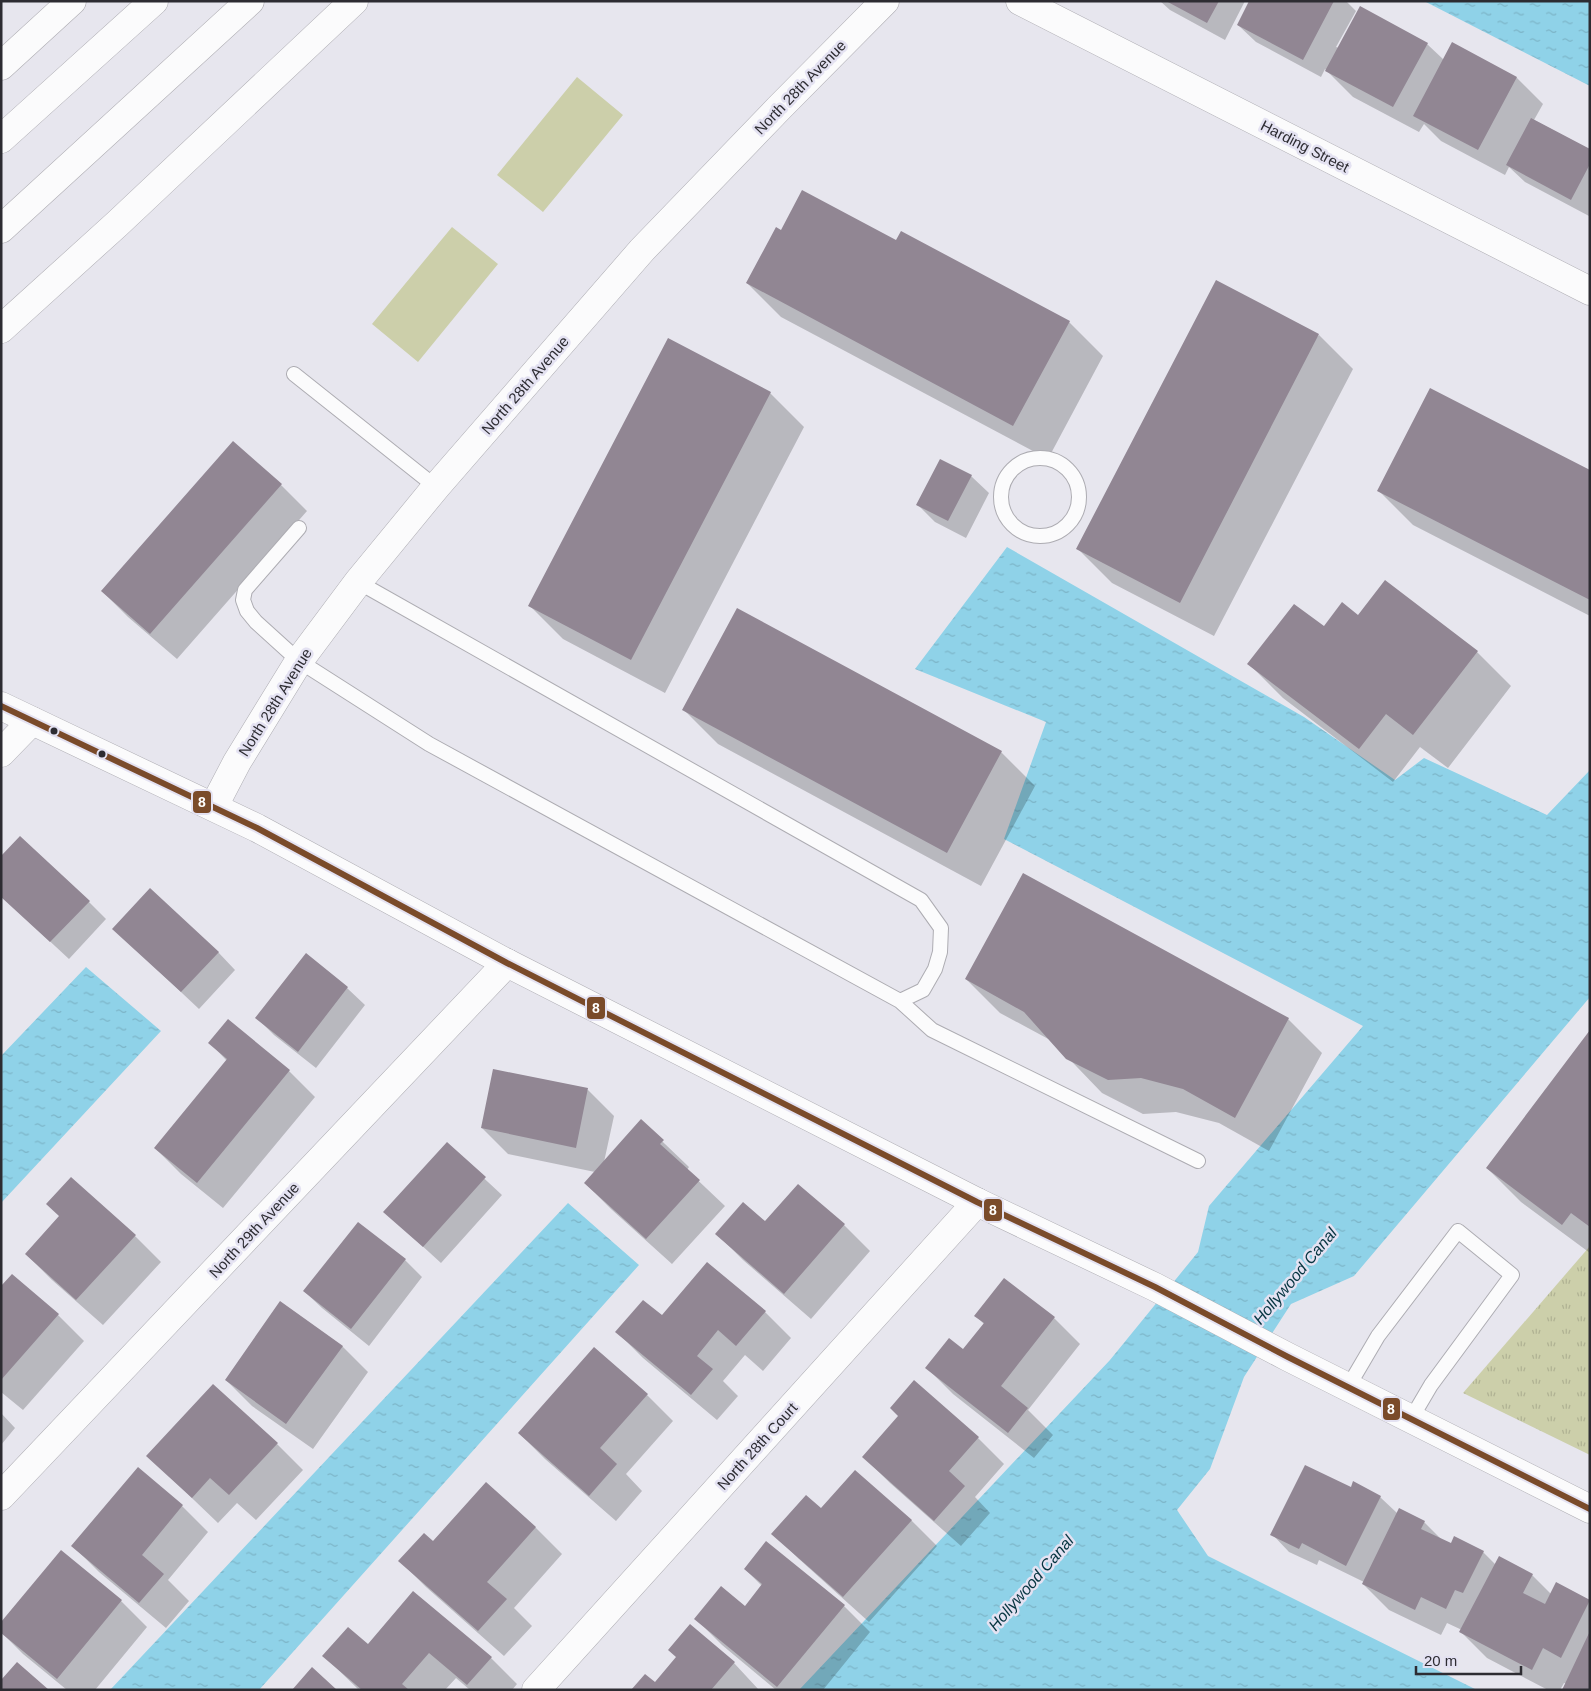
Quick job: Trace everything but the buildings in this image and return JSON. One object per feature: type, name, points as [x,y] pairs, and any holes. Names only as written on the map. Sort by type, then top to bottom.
[{"type":"main road","points":[[1,66],[72,1]]},
{"type":"main road","points":[[1,139],[154,1]]},
{"type":"main road","points":[[1,229],[250,1]]},
{"type":"main road","points":[[1,328],[118,224],[354,1]]},
{"type":"main road","name":"North 28th Avenue","points":[[214,806],[237,762],[299,661],[358,582],[436,487],[642,250],[885,1]]},
{"type":"main road","name":"Harding Street","points":[[1020,1],[1590,291]]},
{"type":"main road","points":[[1,706],[214,806],[507,963],[977,1202],[1155,1287],[1590,1509]]},
{"type":"main road","points":[[1,753],[32,721]]},
{"type":"main road","name":"North 29th Avenue","points":[[1,1496],[507,963]]},
{"type":"main road","name":"North 28th Court","points":[[536,1690],[977,1202]]},
{"type":"lane","points":[[294,374],[436,487]]},
{"type":"lane","points":[[1042,458],[1055,461],[1066,468],[1075,478],[1079,490],[1079,503],[1076,515],[1058,533],[1046,536],[1033,536],[1021,532],[1011,523],[1004,512],[1001,499],[1002,486],[1008,475],[1017,465],[1029,460],[1042,458]]},
{"type":"lane","points":[[299,528],[246,590],[243,600],[247,611],[256,622],[299,661],[429,744],[900,1001],[932,1030],[1198,1161]]},
{"type":"lane","points":[[358,582],[921,900],[940,928],[940,952],[936,969],[924,990],[900,1001]]},
{"type":"lane","points":[[1348,1387],[1378,1336],[1458,1231],[1512,1275],[1431,1385],[1411,1419]]},
{"type":"green space","points":[[577,77],[623,115],[543,212],[497,175]]},
{"type":"green space","points":[[452,227],[498,264],[418,362],[372,324]]},
{"type":"green space","points":[[1590,1246],[1590,1455],[1463,1393]]},
{"type":"water","points":[[1424,1],[1590,1],[1590,86]]},
{"type":"water","name":"Hollywood Canal","points":[[1007,547],[1304,717],[1395,780],[1424,758],[1547,815],[1590,770],[1590,997],[1354,1276],[1291,1304],[1244,1377],[1210,1469],[1177,1510],[1208,1556],[1477,1690],[799,1690],[1110,1360],[1198,1252],[1209,1206],[1363,1026],[1004,839],[1046,722],[915,669]]},
{"type":"water","points":[[86,967],[161,1031],[1,1203],[1,1056]]},
{"type":"water","points":[[568,1203],[639,1265],[259,1690],[110,1690]]},
{"type":"transit line","name":"8","points":[[1,706],[257,828],[507,963],[977,1202],[1155,1287],[1288,1357],[1590,1509]]}]
